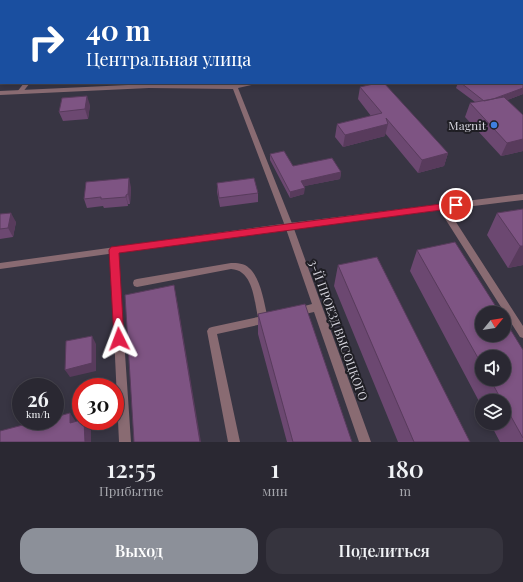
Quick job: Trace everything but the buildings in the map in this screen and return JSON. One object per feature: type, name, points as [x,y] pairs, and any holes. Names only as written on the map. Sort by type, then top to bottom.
[{"type":"street","points":[[0,93],[149,86],[235,87],[249,84]]},
{"type":"street","name":"3-Й ПРОЕЗД ВЫСОЦКОГО","points":[[235,87],[288,226],[365,442]]},
{"type":"street","points":[[0,266],[288,226],[523,197]]},
{"type":"street","points":[[442,207],[523,334]]},
{"type":"street","points":[[114,250],[125,442]]},
{"type":"street","points":[[137,283],[231,266],[241,267],[250,274],[255,287],[263,320]]},
{"type":"street","points":[[234,442],[212,330],[317,307]]},
{"type":"lane","points":[[20,92],[26,84]]},
{"type":"place","name":"Magnit","points":[[494,125]]},
{"type":"route","points":[[119,339],[114,250],[456,205]]}]
